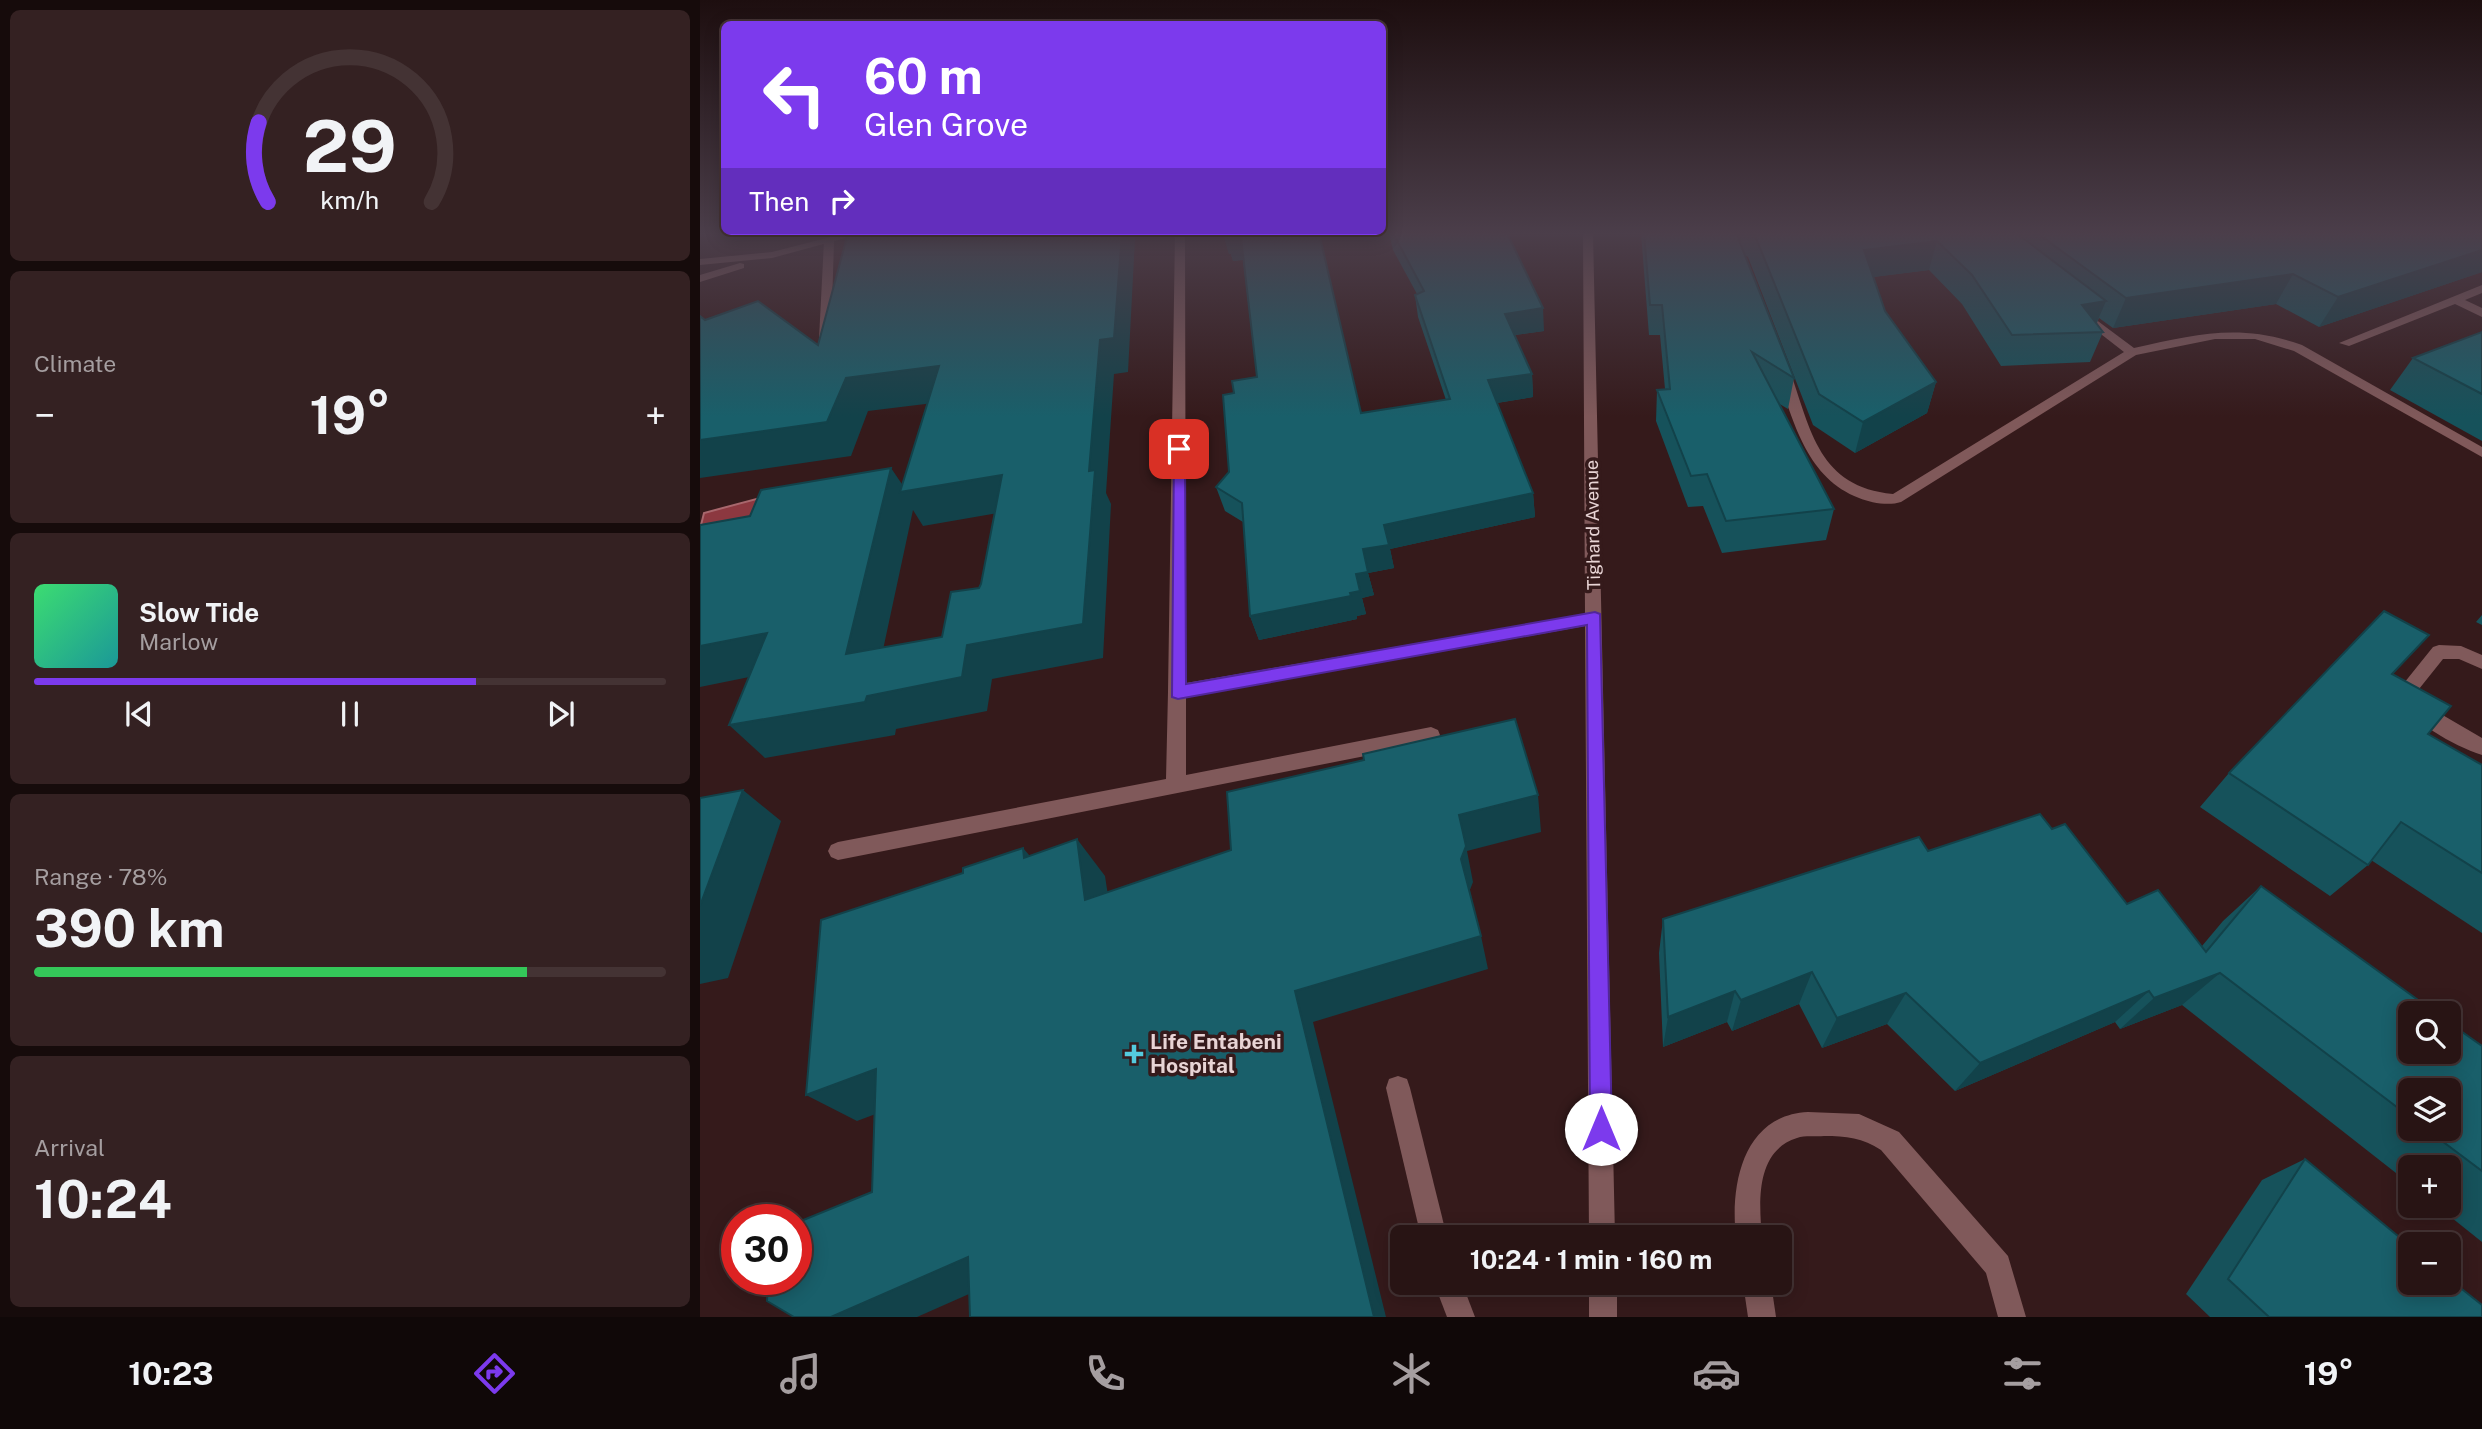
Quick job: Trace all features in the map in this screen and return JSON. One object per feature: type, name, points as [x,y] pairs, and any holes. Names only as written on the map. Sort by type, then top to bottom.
[{"type":"street","points":[[825,339],[827,294]]},
{"type":"street","points":[[1176,785],[1180,294]]},
{"type":"street","name":"Tighard Avenue","points":[[1589,294],[1602,1225]]},
{"type":"street","points":[[2345,343],[2467,294]]},
{"type":"street","points":[[2454,299],[2482,313]]},
{"type":"street","points":[[2077,310],[2132,352]]},
{"type":"street","points":[[1779,360],[1817,462],[1849,491],[1884,499],[1896,499],[2132,352],[2232,332],[2266,335],[2298,348],[2482,453]]},
{"type":"street","points":[[1178,692],[1595,618]]},
{"type":"street","points":[[2482,662],[2460,653],[2439,652],[2405,693],[2418,708],[2482,747]]},
{"type":"street","points":[[838,851],[1431,735]]},
{"type":"street","points":[[1398,1088],[1431,1225]]},
{"type":"street","points":[[1747,1225],[1744,1205],[1749,1177],[1767,1143],[1793,1126],[1848,1123],[1871,1127],[1890,1140],[1998,1266],[2012,1317]]},
{"type":"street","points":[[1453,1295],[1461,1317]]},
{"type":"street","points":[[1603,1295],[1603,1317]]},
{"type":"street","points":[[1758,1295],[1762,1317]]},
{"type":"shaded area","points":[[760,498],[780,515],[700,529],[704,513]]},
{"type":"building","points":[[832,294],[1117,294],[1114,338],[1100,340],[1089,471],[1095,470],[1083,624],[967,645],[962,677],[867,696],[865,702],[729,725],[767,633],[700,646],[700,525],[750,516],[761,490],[891,468],[846,654],[942,637],[951,592],[979,588],[981,584],[1002,475],[900,492],[939,366],[846,378],[827,422],[700,440],[700,316],[705,320],[758,301],[818,345]]},
{"type":"building","points":[[1248,294],[1333,294],[1361,413],[1450,399],[1415,295],[1537,294],[1543,308],[1505,314],[1532,374],[1488,380],[1533,493],[1384,525],[1389,545],[1363,549],[1368,572],[1356,574],[1360,591],[1350,593],[1351,596],[1250,616],[1242,503],[1216,487],[1229,472],[1223,395],[1234,393],[1232,381],[1257,377]]},
{"type":"building","points":[[1649,294],[1761,294],[1794,378],[1752,352],[1834,509],[1726,521],[1707,474],[1691,476],[1657,390],[1670,389],[1662,305],[1650,305]]},
{"type":"building","points":[[1779,294],[1879,294],[1885,311],[1936,382],[1863,422],[1819,394]]},
{"type":"building","points":[[1985,294],[2097,294],[2106,301],[2082,305],[2103,332],[2012,335]]},
{"type":"building","points":[[2121,294],[2151,294],[2126,298]]},
{"type":"building","points":[[2482,332],[2482,394],[2413,358]]},
{"type":"building","points":[[2384,611],[2429,635],[2392,674],[2451,706],[2428,734],[2482,765],[2482,873],[2401,822],[2368,865],[2229,773]]},
{"type":"building","points":[[1515,719],[1538,795],[1459,815],[1466,846],[1461,859],[1481,936],[1295,991],[1374,1317],[970,1317],[968,1257],[831,1317],[794,1317],[767,1301],[767,1295],[812,1295],[812,1216],[872,1192],[876,1069],[806,1095],[821,920],[963,873],[963,868],[1023,848],[1024,858],[1077,839],[1085,900],[1231,850],[1227,792],[1364,760],[1363,754]]},
{"type":"building","points":[[743,790],[700,906],[700,798]]},
{"type":"building","points":[[2040,814],[2052,829],[2065,824],[2127,904],[2158,890],[2206,952],[2261,886],[2419,1001],[2398,1001],[2398,1064],[2461,1064],[2461,1031],[2482,1046],[2482,1171],[2442,1141],[2461,1141],[2461,1078],[2398,1078],[2398,1108],[2220,973],[2154,998],[2149,991],[1980,1063],[1906,993],[1837,1018],[1812,972],[1741,1000],[1735,991],[1668,1017],[1663,919],[1919,837],[1928,851]]},
{"type":"building","points":[[2305,1159],[2398,1236],[2398,1295],[2461,1295],[2461,1288],[2482,1305],[2482,1317],[2269,1317],[2228,1279]]},
{"type":"place","name":"Life Entabeni Hospital","points":[[1134,1054]]},
{"type":"route","points":[[1179,449],[1178,692],[1595,618],[1601,1129]]}]
